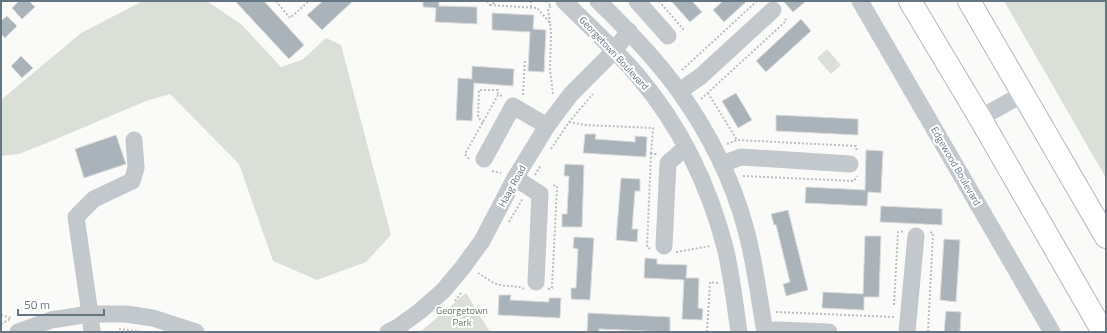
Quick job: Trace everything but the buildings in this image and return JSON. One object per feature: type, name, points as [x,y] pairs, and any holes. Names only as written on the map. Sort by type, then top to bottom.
[{"type":"highway","points":[[910,1],[980,118],[1103,332]]},
{"type":"highway","points":[[969,1],[1106,237]]},
{"type":"street","points":[[637,1],[668,36]]},
{"type":"street","name":"Edgewood Boulevard","points":[[860,1],[1052,332]]},
{"type":"street","name":"Georgetown Boulevard","points":[[557,3],[614,51],[638,76],[660,106],[686,147],[705,187],[717,220],[726,253],[740,332]]},
{"type":"street","points":[[603,3],[652,57],[680,91],[708,137],[722,164],[736,198],[746,230],[765,331],[828,332]]},
{"type":"street","points":[[680,91],[701,76],[772,10]]},
{"type":"street","name":"Haag Road","points":[[388,332],[398,327],[420,311],[443,291],[463,267],[522,182],[547,126],[571,94],[614,51],[629,31]]},
{"type":"street","points":[[980,118],[1022,94]]},
{"type":"street","points":[[484,159],[513,106],[547,126]]},
{"type":"street","points":[[92,332],[76,217],[94,199],[132,181],[136,168],[134,140]]},
{"type":"street","points":[[664,246],[668,163],[686,147]]},
{"type":"street","points":[[722,164],[741,156],[850,164]]},
{"type":"street","points":[[522,182],[540,194],[536,282]]},
{"type":"street","points":[[907,332],[918,233]]},
{"type":"street","points":[[15,325],[90,314],[126,314],[153,318],[196,332]]},
{"type":"path","points":[[276,1],[290,18],[309,1]]},
{"type":"path","points":[[487,1],[490,5],[537,8],[550,23]]},
{"type":"path","points":[[490,5],[496,1]]},
{"type":"path","points":[[531,1],[531,8]]},
{"type":"path","points":[[681,71],[757,1]]},
{"type":"path","points":[[553,94],[550,69],[551,34],[548,9],[557,3]]},
{"type":"path","points":[[522,97],[525,59]]},
{"type":"path","points":[[483,123],[478,117],[479,90],[498,90],[498,95]]},
{"type":"path","points":[[550,150],[569,122],[596,90]]},
{"type":"path","points":[[708,93],[737,140]]},
{"type":"path","points":[[569,122],[585,125],[653,128],[651,154]]},
{"type":"path","points":[[508,225],[522,182],[543,162]]},
{"type":"path","points":[[774,312],[894,317],[898,232],[933,233],[928,332]]},
{"type":"path","points":[[478,273],[481,267]]},
{"type":"path","points":[[707,332],[710,282],[720,283]]},
{"type":"path","points":[[451,304],[457,299],[465,288]]},
{"type":"path","points":[[1,315],[15,325]]},
{"type":"green space","points":[[143,1],[207,1],[242,25],[281,67],[302,60],[326,38],[341,45],[391,235],[366,262],[317,280],[273,261],[239,164],[170,94],[146,101],[19,154],[1,156],[1,100],[81,33]]},
{"type":"green space","points":[[1004,1],[1106,1],[1106,178]]},
{"type":"green space","points":[[827,49],[841,65],[831,74],[817,58]]},
{"type":"green space","name":"Georgetown Park","points":[[466,293],[490,332],[420,332]]}]
